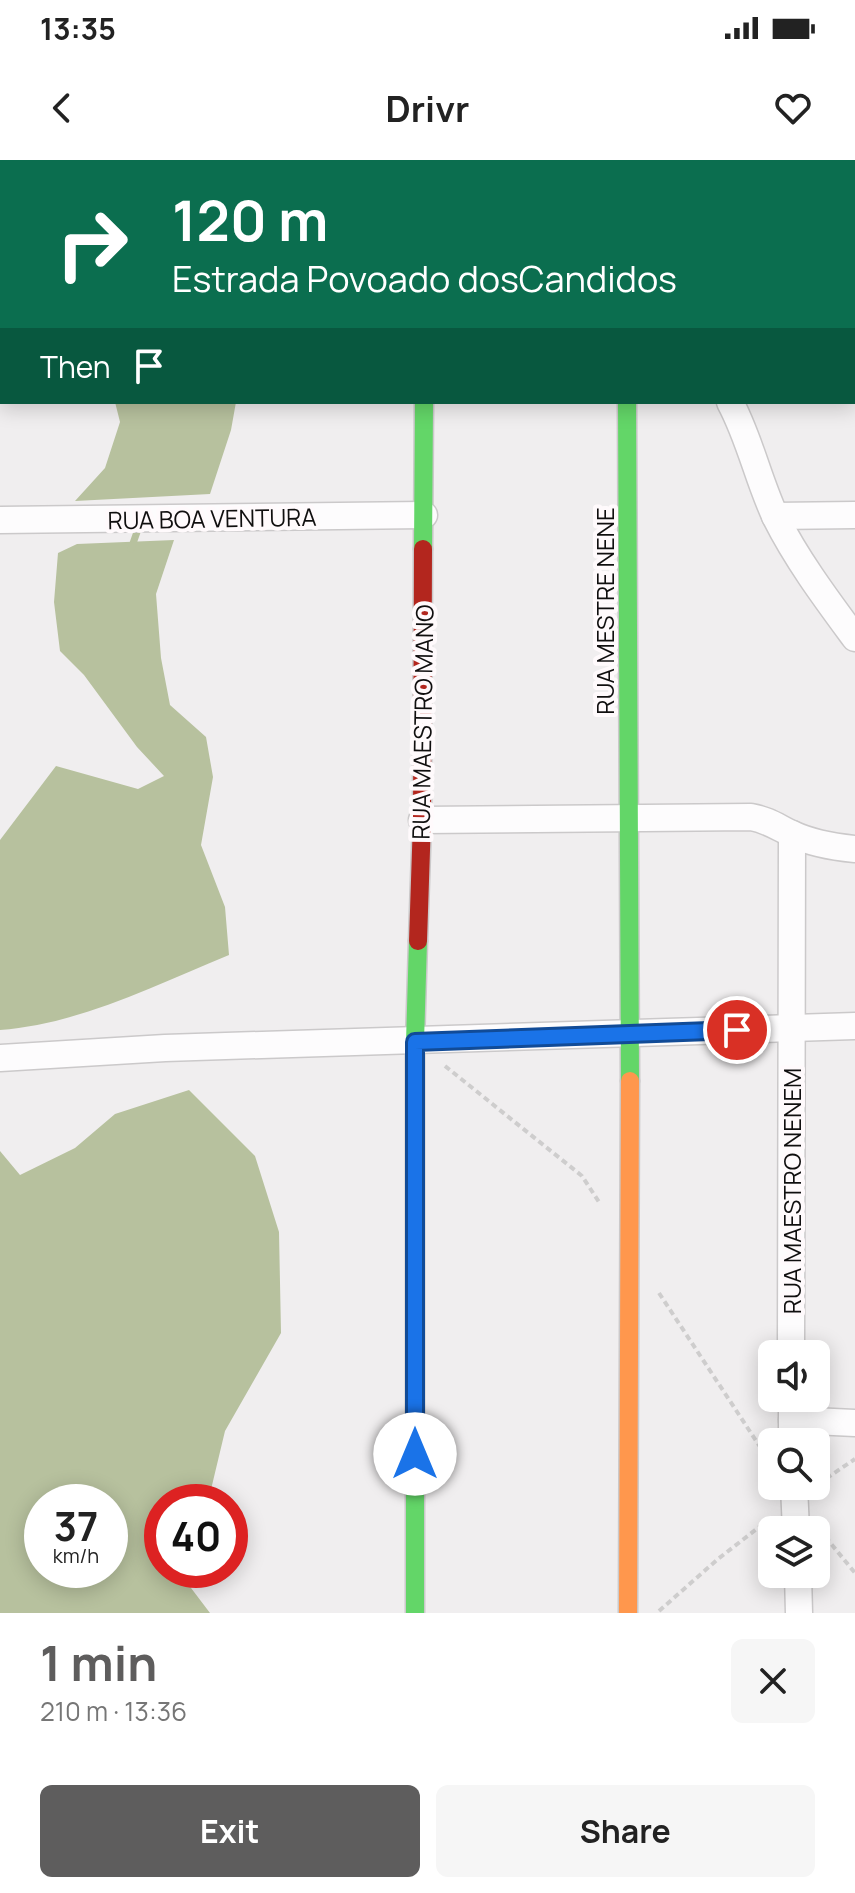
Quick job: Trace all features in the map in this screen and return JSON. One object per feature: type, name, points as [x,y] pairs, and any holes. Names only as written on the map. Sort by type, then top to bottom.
[{"type":"street","name":"RUA MAESTRO MANO","points":[[415,1613],[415,1042],[422,820],[424,404]]},
{"type":"street","name":"RUA MESTRE NENE","points":[[627,404],[630,1033],[628,1613]]},
{"type":"street","points":[[731,404],[775,516],[794,551],[855,638]]},
{"type":"street","name":"RUA BOA VENTURA","points":[[0,520],[424,515]]},
{"type":"street","points":[[775,516],[855,515]]},
{"type":"street","points":[[422,820],[751,817],[767,820],[792,834],[836,847],[855,849]]},
{"type":"street","name":"RUA MAESTRO NENEM","points":[[791,1340],[792,834]]},
{"type":"street","points":[[0,1058],[165,1048],[855,1026]]},
{"type":"street","points":[[792,1420],[855,1423]]},
{"type":"street","points":[[798,1588],[799,1613]]},
{"type":"path","points":[[830,1474],[855,1459]]},
{"type":"path","points":[[657,1613],[790,1500]]},
{"type":"shaded area","points":[[116,404],[236,404],[231,430],[210,494],[75,501],[105,468],[120,422]]},
{"type":"shaded area","points":[[174,540],[156,594],[161,658],[170,705],[206,737],[213,777],[201,845],[225,907],[229,955],[88,1012],[0,1030],[0,840],[56,766],[138,789],[164,776],[137,747],[84,675],[60,651],[54,602],[58,553],[77,544]]},
{"type":"shaded area","points":[[189,1090],[255,1156],[279,1232],[281,1333],[225,1431],[212,1484],[144,1484],[144,1588],[191,1588],[210,1613],[0,1613],[0,1151],[20,1175],[75,1148],[115,1114]]},
{"type":"waterway","points":[[131,549],[137,532]]},
{"type":"traffic: fast","points":[[423,549],[424,404]]},
{"type":"traffic: fast","points":[[627,404],[630,1081]]},
{"type":"traffic: fast","points":[[415,1613],[415,1042],[418,941]]},
{"type":"traffic: slow","points":[[628,1613],[630,1081]]},
{"type":"traffic: jam","points":[[418,941],[422,820],[423,549]]},
{"type":"route","points":[[415,1454],[415,1042],[737,1030]]}]
